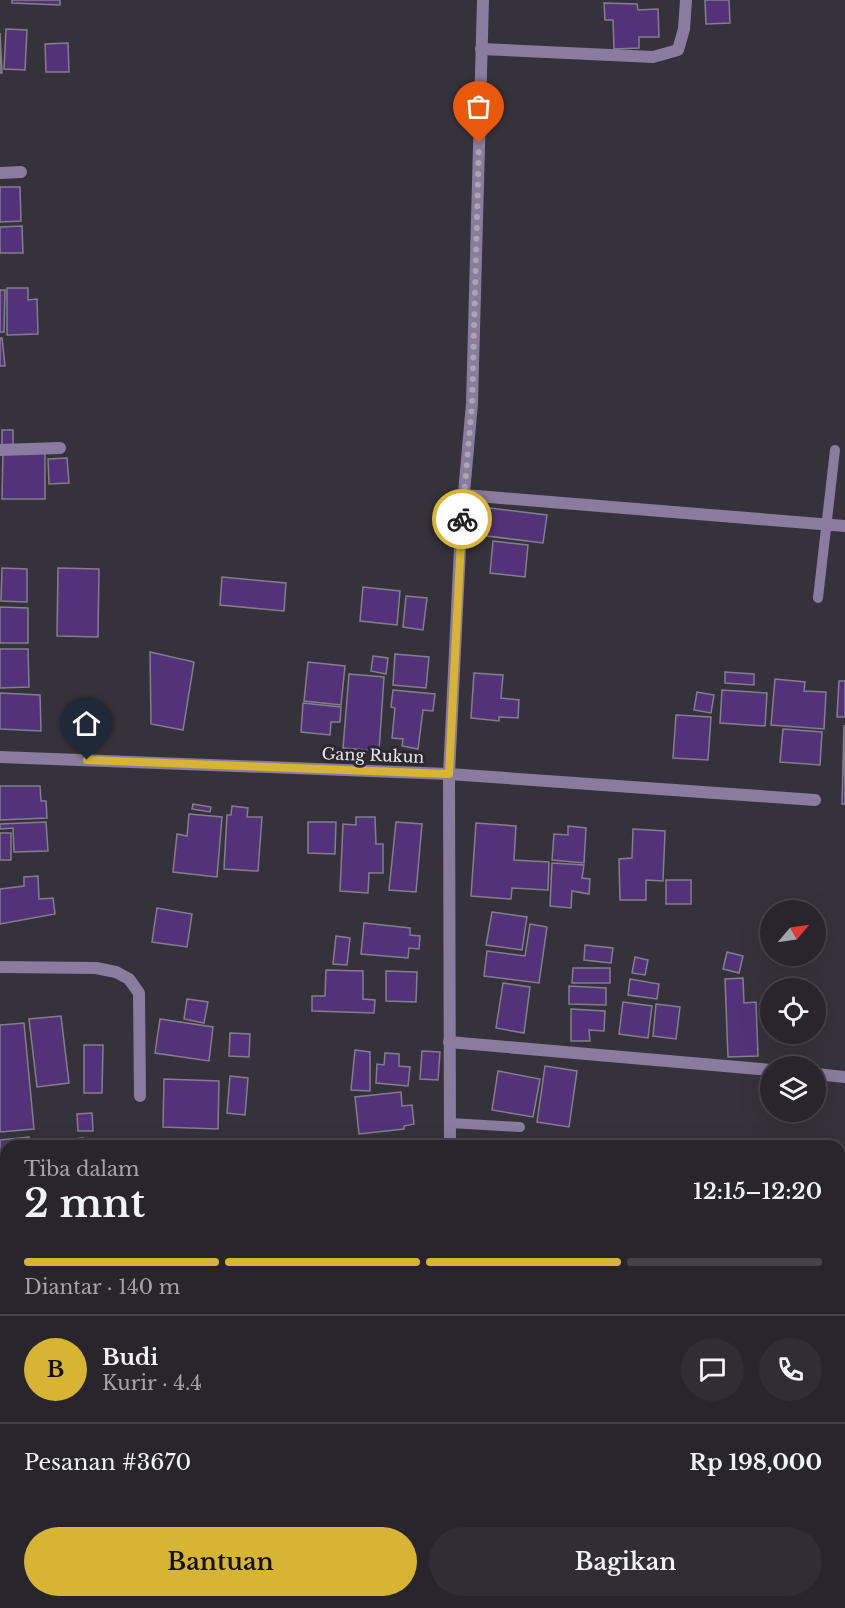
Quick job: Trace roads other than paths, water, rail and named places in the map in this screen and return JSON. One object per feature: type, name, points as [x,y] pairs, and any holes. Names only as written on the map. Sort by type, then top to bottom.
[{"type":"street","points":[[450,1140],[449,774],[461,527],[472,404],[483,0]]},
{"type":"street","points":[[481,49],[653,57],[666,55],[678,50],[684,29],[686,0]]},
{"type":"street","points":[[0,173],[21,172]]},
{"type":"street","points":[[0,450],[60,448]]},
{"type":"street","points":[[465,495],[845,526]]},
{"type":"street","name":"Gang Rukun","points":[[0,757],[449,774],[815,800]]},
{"type":"street","points":[[0,967],[96,968],[116,972],[129,979],[140,993],[140,1096]]},
{"type":"street","points":[[448,1042],[760,1070]]},
{"type":"street","points":[[826,1075],[845,1077]]},
{"type":"lane","points":[[818,598],[835,450]]},
{"type":"lane","points":[[450,1123],[520,1127]]}]
